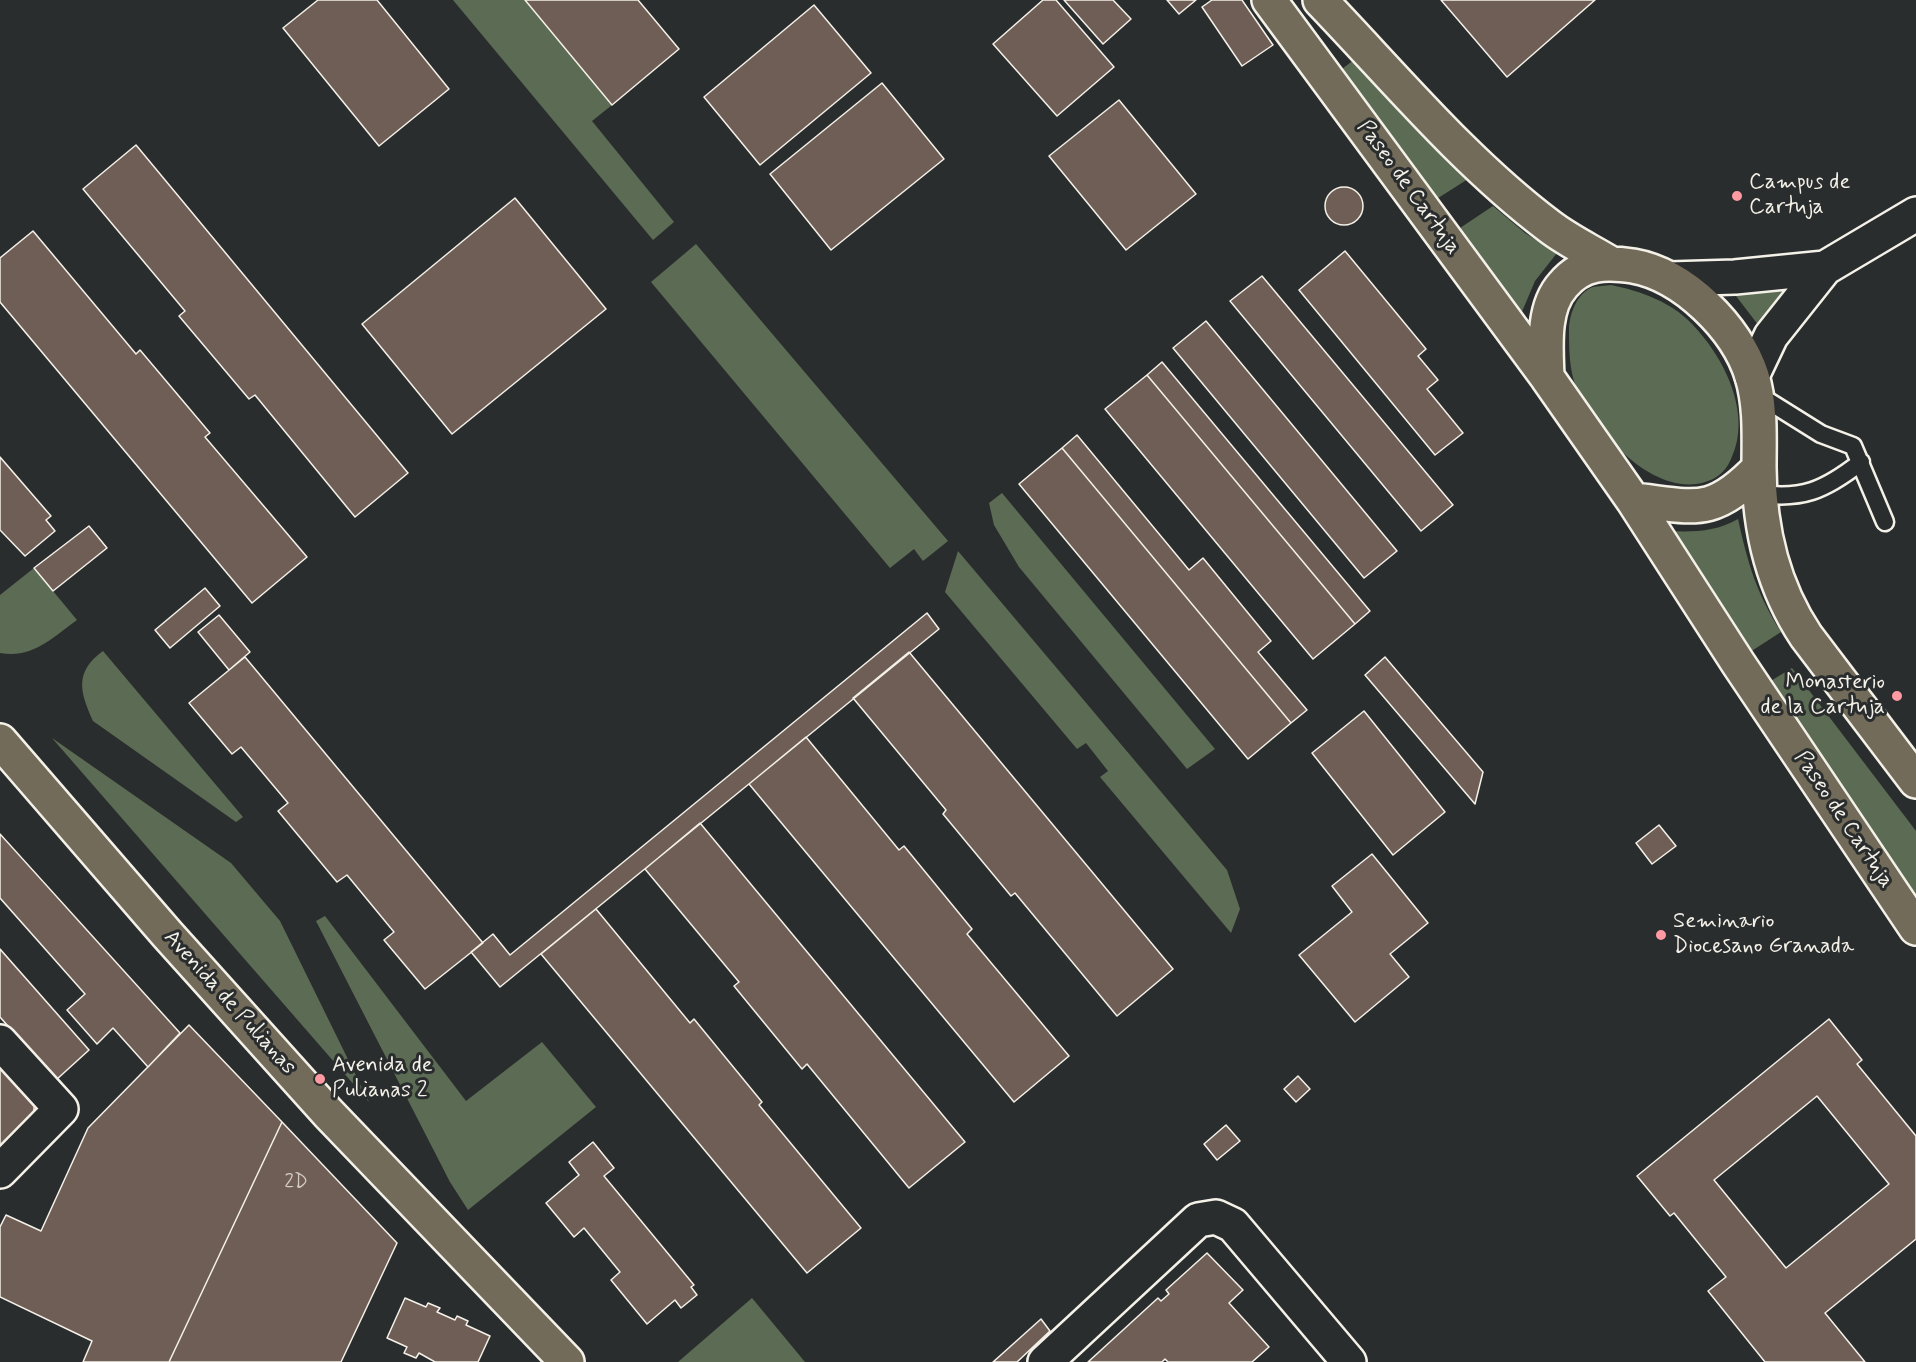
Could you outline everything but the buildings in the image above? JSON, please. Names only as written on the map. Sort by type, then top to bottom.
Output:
[{"type":"main road","name":"Paseo de Cartuja","points":[[1269,0],[1547,377],[1633,501],[1746,676],[1916,928]]},
{"type":"main road","points":[[1320,0],[1457,143],[1504,188],[1550,227],[1608,262]]},
{"type":"main road","points":[[1547,377],[1547,328],[1557,291],[1568,279],[1585,267],[1608,262],[1639,267],[1670,279],[1705,307],[1727,331],[1754,385],[1760,427],[1752,484],[1776,581],[1791,613],[1916,781]]},
{"type":"main road","points":[[1633,501],[1691,506],[1714,504],[1752,484]]},
{"type":"main road","name":"Avenida de Pulianas","points":[[4,753],[328,1113],[567,1362]]},
{"type":"street","points":[[1754,385],[1771,336],[1825,267],[1916,214]]},
{"type":"street","points":[[1670,279],[1735,278],[1825,267]]},
{"type":"street","points":[[0,1042],[61,1109],[0,1171]]},
{"type":"street","points":[[1046,1362],[1198,1220],[1216,1217],[1233,1225],[1349,1362]]},
{"type":"lane","points":[[1754,385],[1821,434],[1852,446],[1861,462],[1885,522]]},
{"type":"lane","points":[[1752,484],[1788,496],[1808,493],[1834,483],[1861,462]]},
{"type":"green space","points":[[453,0],[525,0],[612,105],[592,121],[674,222],[653,240]]},
{"type":"green space","points":[[1355,59],[1468,179],[1435,200],[1342,69]]},
{"type":"green space","points":[[1493,206],[1525,233],[1557,253],[1535,281],[1521,314],[1457,230]]},
{"type":"green space","points":[[696,244],[948,541],[923,561],[914,549],[890,568],[651,282]]},
{"type":"green space","points":[[1611,285],[1644,294],[1674,309],[1704,337],[1724,369],[1737,405],[1739,424],[1737,442],[1731,459],[1722,473],[1713,479],[1696,484],[1677,483],[1659,477],[1641,467],[1608,437],[1584,403],[1576,387],[1571,365],[1569,328],[1571,316],[1575,304],[1587,290]]},
{"type":"green space","points":[[1794,285],[1759,326],[1733,292]]},
{"type":"green space","points":[[1002,493],[1215,749],[1187,769],[1019,567],[994,525],[989,503]]},
{"type":"green space","points":[[1738,519],[1754,577],[1765,604],[1781,632],[1750,652],[1667,531],[1704,530]]},
{"type":"green space","points":[[958,551],[1227,870],[1240,909],[1231,933],[1100,777],[1108,771],[1086,743],[1077,749],[945,592]]},
{"type":"green space","points":[[34,568],[77,620],[32,650],[22,653],[0,653],[0,595]]},
{"type":"green space","points":[[103,651],[243,817],[236,822],[93,721],[85,701],[82,683],[87,667]]},
{"type":"green space","points":[[1792,668],[1916,831],[1916,903],[1769,682]]},
{"type":"green space","points":[[52,738],[231,863],[280,921],[369,1102]]},
{"type":"green space","points":[[325,916],[466,1101],[542,1042],[596,1107],[468,1210],[450,1182],[316,921]]},
{"type":"green space","points":[[752,1298],[805,1362],[678,1362]]},
{"type":"place","name":"Campus de Cartuja","points":[[1737,196]]},
{"type":"place","name":"Monasterio de la Cartuja","points":[[1897,696]]},
{"type":"place","name":"Seminario Diocesano Granada","points":[[1661,935]]},
{"type":"place","name":"Avenida de Pulianas 2","points":[[320,1079]]}]
